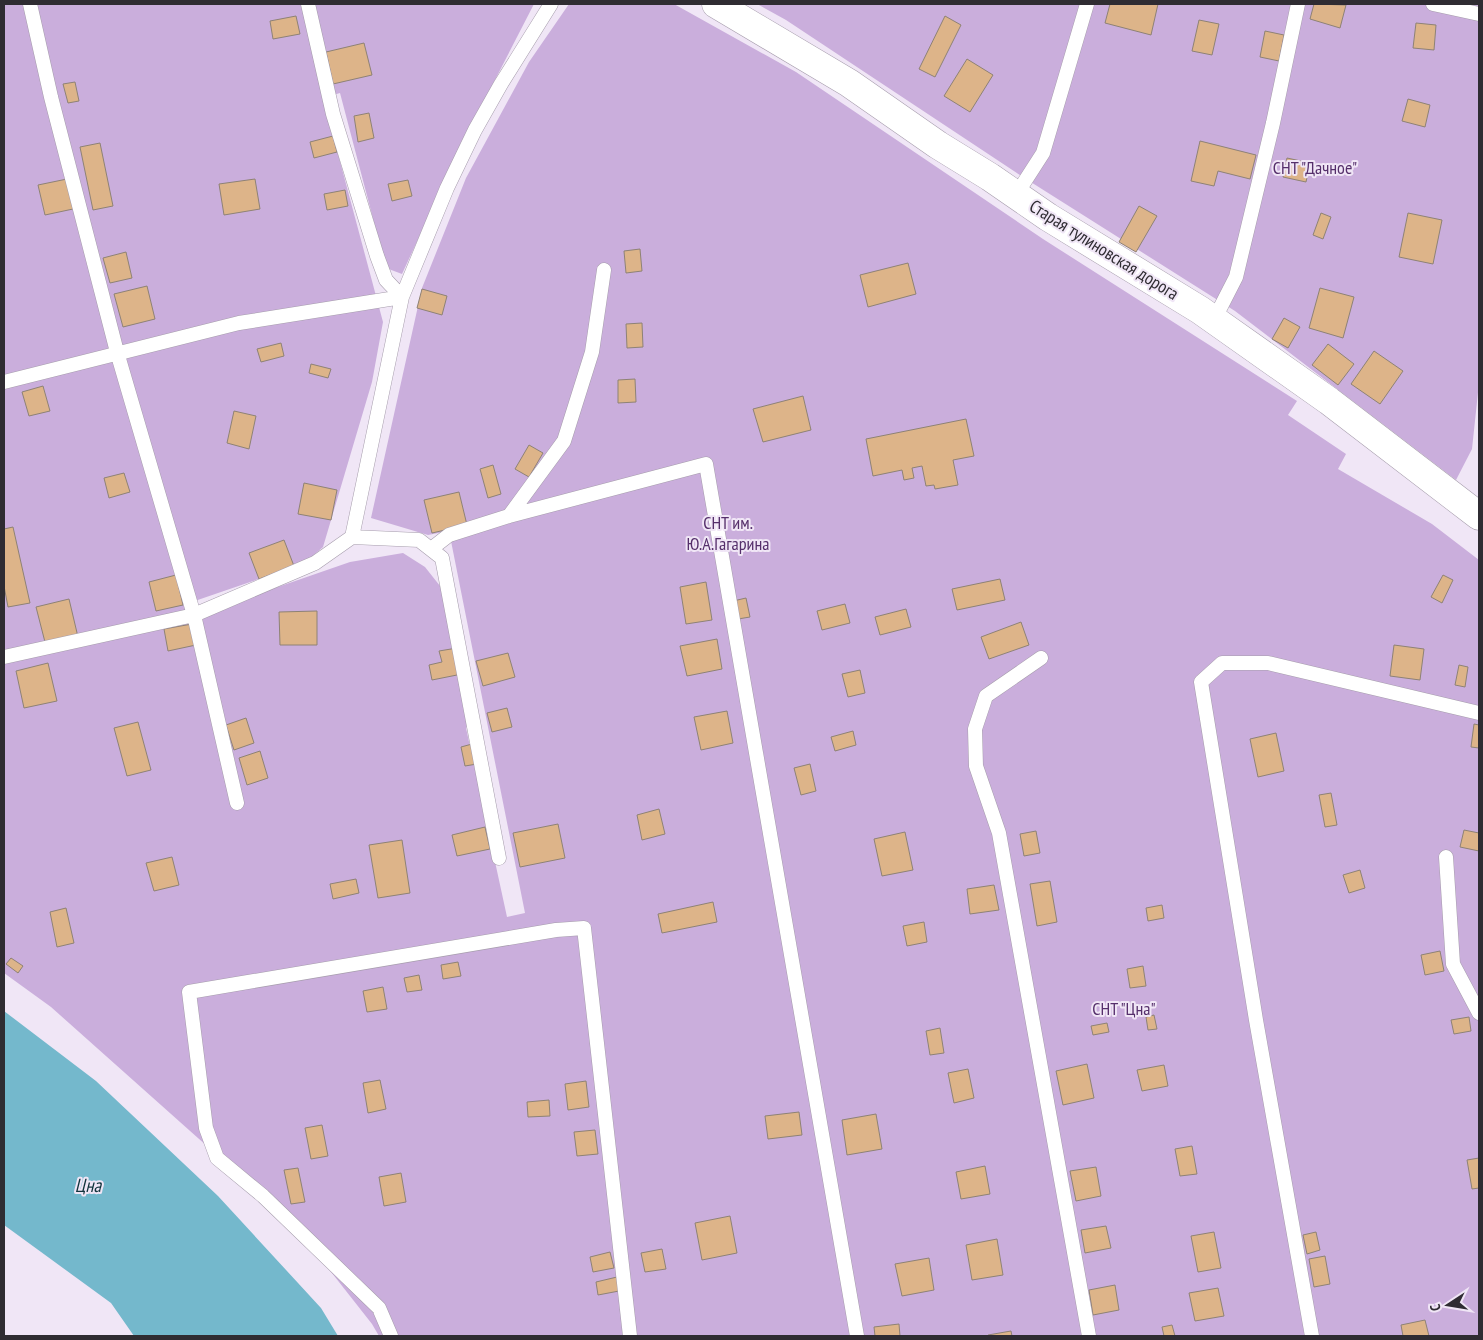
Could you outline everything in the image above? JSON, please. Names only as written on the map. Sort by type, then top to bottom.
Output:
[{"type":"street","name":"Старая тулиновская дорога","points":[[716,4],[741,12],[850,83],[938,145],[1214,320],[1329,401],[1479,516]]},
{"type":"lane","points":[[30,4],[50,97],[117,352],[194,616],[237,802]]},
{"type":"lane","points":[[308,4],[333,114],[377,256],[386,280],[402,298]]},
{"type":"lane","points":[[352,537],[402,298],[447,188],[475,130],[551,4]]},
{"type":"lane","points":[[1016,195],[1043,153],[1087,4]]},
{"type":"lane","points":[[1214,320],[1236,278],[1273,123],[1298,4]]},
{"type":"lane","points":[[1433,4],[1479,14]]},
{"type":"lane","points":[[509,516],[564,440],[592,352],[604,270]]},
{"type":"lane","points":[[4,382],[117,352],[239,323],[402,298]]},
{"type":"lane","points":[[431,549],[448,536],[509,516],[706,464],[857,1336]]},
{"type":"lane","points":[[4,657],[194,616],[315,563],[352,537],[419,540],[442,558],[499,858]]},
{"type":"lane","points":[[1041,658],[986,696],[975,729],[976,766],[999,833],[1089,1336]]},
{"type":"lane","points":[[1312,1336],[1256,1020],[1201,682],[1222,663],[1268,663],[1479,713]]},
{"type":"lane","points":[[1446,857],[1453,964],[1479,1013]]},
{"type":"lane","points":[[390,1336],[379,1308],[263,1196],[217,1158],[206,1128],[190,992],[556,930],[584,928],[630,1336]]},
{"type":"green space","points":[[4,4],[534,4],[463,142],[402,274],[386,268],[340,93],[323,98],[383,322],[372,382],[323,547],[305,563],[186,604],[203,613],[350,562],[403,553],[425,567],[444,591],[469,722],[466,728],[507,917],[525,913],[449,531],[428,535],[371,518],[422,288],[466,178],[529,62],[569,4],[674,4],[796,72],[1043,239],[1297,401],[1288,415],[1346,454],[1338,469],[1432,524],[1479,560],[1479,1336],[379,1336],[372,1324],[291,1221],[51,1007],[4,973]]},
{"type":"green space","name":"СНТ \"Дачное\"","points":[[757,4],[1479,4],[1479,383],[1472,449],[1456,480],[1235,311],[1026,179],[786,20]]},
{"type":"water","name":"Цна","points":[[4,1011],[96,1081],[218,1196],[321,1308],[338,1336],[134,1336],[111,1303],[4,1225]]},
{"type":"building","points":[[1110,4],[1158,4],[1151,35],[1105,23]]},
{"type":"building","points":[[1314,4],[1346,5],[1340,28],[1310,19]]},
{"type":"building","points":[[296,16],[300,34],[273,39],[270,21]]},
{"type":"building","points":[[945,16],[961,25],[935,77],[919,69]]},
{"type":"building","points":[[1199,20],[1219,24],[1212,55],[1192,51]]},
{"type":"building","points":[[1416,23],[1436,25],[1434,50],[1413,48]]},
{"type":"building","points":[[1265,31],[1284,35],[1279,61],[1260,57]]},
{"type":"building","points":[[364,43],[372,75],[333,84],[326,52]]},
{"type":"building","points":[[967,59],[993,75],[970,112],[944,96]]},
{"type":"building","points":[[75,82],[79,101],[68,103],[63,84]]},
{"type":"building","points":[[1408,99],[1430,105],[1425,127],[1402,121]]},
{"type":"building","points":[[369,113],[374,138],[358,142],[354,116]]},
{"type":"building","points":[[333,136],[337,152],[314,158],[310,142]]},
{"type":"building","points":[[1200,141],[1256,155],[1250,179],[1218,171],[1214,186],[1191,181]]},
{"type":"building","points":[[100,143],[113,206],[93,210],[80,147]]},
{"type":"building","points":[[1287,158],[1310,163],[1306,182],[1283,177]]},
{"type":"building","points":[[67,179],[73,209],[45,215],[38,185]]},
{"type":"building","points":[[255,179],[260,209],[224,215],[219,184]]},
{"type":"building","points":[[408,180],[412,196],[392,201],[388,184]]},
{"type":"building","points":[[345,190],[348,206],[327,210],[324,194]]},
{"type":"building","points":[[1139,206],[1157,216],[1136,252],[1119,242]]},
{"type":"building","points":[[1321,213],[1331,217],[1323,239],[1313,235]]},
{"type":"building","points":[[1408,213],[1442,220],[1433,264],[1399,257]]},
{"type":"building","points":[[640,249],[642,271],[626,273],[624,251]]},
{"type":"building","points":[[126,252],[132,278],[110,283],[103,258]]},
{"type":"building","points":[[908,263],[916,294],[868,307],[860,275]]},
{"type":"building","points":[[147,286],[155,319],[123,327],[114,294]]},
{"type":"building","points":[[1320,288],[1354,297],[1343,338],[1309,328]]},
{"type":"building","points":[[422,289],[447,296],[442,315],[417,308]]},
{"type":"building","points":[[1284,318],[1300,327],[1288,348],[1272,339]]},
{"type":"building","points":[[642,323],[643,347],[627,348],[626,324]]},
{"type":"building","points":[[281,343],[284,356],[261,362],[257,349]]},
{"type":"building","points":[[1328,344],[1354,364],[1338,385],[1312,365]]},
{"type":"building","points":[[1374,351],[1403,371],[1380,404],[1351,384]]},
{"type":"building","points":[[311,364],[331,369],[328,378],[309,373]]},
{"type":"building","points":[[635,379],[636,402],[618,403],[618,380]]},
{"type":"building","points":[[43,386],[50,411],[29,416],[22,392]]},
{"type":"building","points":[[803,396],[811,430],[763,442],[753,409]]},
{"type":"building","points":[[234,411],[256,416],[249,449],[227,443]]},
{"type":"building","points":[[966,419],[974,456],[953,460],[958,485],[935,489],[934,485],[926,486],[922,466],[912,468],[914,478],[904,480],[902,470],[873,476],[866,439]]},
{"type":"building","points":[[529,445],[543,453],[529,477],[515,469]]},
{"type":"building","points":[[493,465],[501,494],[488,498],[480,469]]},
{"type":"building","points":[[124,473],[130,492],[109,498],[104,478]]},
{"type":"building","points":[[304,483],[337,490],[331,520],[298,514]]},
{"type":"building","points":[[459,492],[467,525],[432,533],[424,500]]},
{"type":"building","points":[[13,527],[30,603],[8,607],[4,586],[4,529]]},
{"type":"building","points":[[284,540],[294,566],[259,579],[249,553]]},
{"type":"building","points":[[176,575],[183,605],[156,611],[149,582]]},
{"type":"building","points":[[1443,575],[1453,580],[1442,603],[1431,597]]},
{"type":"building","points":[[1000,579],[1005,600],[957,610],[952,589]]},
{"type":"building","points":[[706,582],[712,620],[686,624],[680,587]]},
{"type":"building","points":[[746,598],[750,617],[732,620],[729,602]]},
{"type":"building","points":[[69,599],[78,637],[46,646],[36,607]]},
{"type":"building","points":[[845,604],[850,623],[822,630],[817,611]]},
{"type":"building","points":[[906,609],[911,627],[880,635],[875,617]]},
{"type":"building","points":[[317,611],[317,645],[280,645],[279,612]]},
{"type":"building","points":[[1021,622],[1029,645],[989,659],[981,637]]},
{"type":"building","points":[[192,624],[196,645],[168,651],[164,629]]},
{"type":"building","points":[[717,639],[722,669],[687,676],[680,646]]},
{"type":"building","points":[[1394,645],[1424,649],[1420,680],[1390,676]]},
{"type":"building","points":[[457,648],[462,674],[432,680],[429,665],[442,662],[439,651]]},
{"type":"building","points":[[508,653],[515,677],[483,686],[476,661]]},
{"type":"building","points":[[48,663],[57,701],[24,708],[16,671]]},
{"type":"building","points":[[1459,665],[1468,667],[1465,687],[1455,685]]},
{"type":"building","points":[[860,670],[865,693],[848,697],[842,674]]},
{"type":"building","points":[[507,708],[512,727],[492,732],[487,713]]},
{"type":"building","points":[[727,711],[733,743],[701,750],[694,717]]},
{"type":"building","points":[[246,718],[254,743],[234,750],[226,725]]},
{"type":"building","points":[[138,722],[151,770],[127,776],[114,728]]},
{"type":"building","points":[[1474,724],[1479,725],[1479,748],[1471,747]]},
{"type":"building","points":[[853,731],[856,745],[835,751],[831,737]]},
{"type":"building","points":[[1276,733],[1284,771],[1258,777],[1250,739]]},
{"type":"building","points":[[472,744],[477,764],[465,766],[461,747]]},
{"type":"building","points":[[260,751],[268,778],[247,785],[239,758]]},
{"type":"building","points":[[810,764],[816,791],[801,795],[794,768]]},
{"type":"building","points":[[1331,793],[1337,825],[1325,827],[1319,795]]},
{"type":"building","points":[[659,809],[665,834],[642,840],[637,815]]},
{"type":"building","points":[[558,824],[565,858],[520,867],[513,833]]},
{"type":"building","points":[[485,827],[490,849],[457,856],[452,835]]},
{"type":"building","points":[[1464,830],[1479,833],[1479,851],[1460,847]]},
{"type":"building","points":[[1036,831],[1040,853],[1024,856],[1020,834]]},
{"type":"building","points":[[905,832],[913,870],[882,876],[874,839]]},
{"type":"building","points":[[402,840],[410,893],[378,898],[369,845]]},
{"type":"building","points":[[172,857],[179,885],[154,891],[146,863]]},
{"type":"building","points":[[1360,870],[1365,888],[1349,893],[1343,875]]},
{"type":"building","points":[[356,879],[359,893],[333,899],[330,884]]},
{"type":"building","points":[[1050,881],[1057,922],[1037,926],[1030,884]]},
{"type":"building","points":[[994,885],[999,910],[970,914],[967,889]]},
{"type":"building","points":[[713,902],[717,922],[662,933],[658,914]]},
{"type":"building","points":[[1162,905],[1164,918],[1148,921],[1146,908]]},
{"type":"building","points":[[66,908],[74,943],[57,947],[50,912]]},
{"type":"building","points":[[924,922],[927,942],[907,946],[903,926]]},
{"type":"building","points":[[1440,951],[1444,971],[1425,975],[1421,955]]},
{"type":"building","points":[[11,958],[23,966],[18,973],[6,964]]},
{"type":"building","points":[[458,962],[461,976],[443,979],[441,965]]},
{"type":"building","points":[[1143,966],[1146,986],[1130,988],[1127,969]]},
{"type":"building","points":[[419,975],[422,990],[407,992],[404,978]]},
{"type":"building","points":[[383,987],[387,1009],[367,1012],[363,991]]},
{"type":"building","points":[[1154,1015],[1157,1029],[1148,1030],[1146,1017]]},
{"type":"building","points":[[1469,1017],[1471,1031],[1454,1034],[1451,1020]]},
{"type":"building","points":[[1107,1023],[1109,1032],[1093,1035],[1091,1026]]},
{"type":"building","points":[[940,1028],[944,1053],[930,1055],[926,1031]]},
{"type":"building","points":[[1087,1064],[1094,1098],[1063,1105],[1056,1071]]},
{"type":"building","points":[[1164,1065],[1168,1086],[1142,1091],[1137,1070]]},
{"type":"building","points":[[968,1069],[974,1098],[954,1103],[948,1073]]},
{"type":"building","points":[[380,1080],[386,1109],[368,1113],[363,1083]]},
{"type":"building","points":[[586,1081],[589,1107],[568,1110],[565,1084]]},
{"type":"building","points":[[549,1100],[550,1116],[528,1117],[527,1102]]},
{"type":"building","points":[[799,1112],[802,1135],[768,1139],[765,1116]]},
{"type":"building","points":[[876,1114],[882,1149],[847,1155],[842,1120]]},
{"type":"building","points":[[322,1125],[328,1156],[311,1159],[305,1128]]},
{"type":"building","points":[[595,1130],[598,1154],[577,1156],[574,1132]]},
{"type":"building","points":[[1192,1146],[1197,1174],[1180,1176],[1175,1149]]},
{"type":"building","points":[[1479,1158],[1479,1188],[1472,1189],[1467,1160]]},
{"type":"building","points":[[985,1166],[990,1194],[961,1199],[956,1172]]},
{"type":"building","points":[[1096,1167],[1101,1196],[1076,1201],[1070,1171]]},
{"type":"building","points":[[298,1168],[305,1202],[291,1204],[284,1170]]},
{"type":"building","points":[[401,1173],[406,1202],[384,1206],[379,1177]]},
{"type":"building","points":[[730,1216],[737,1253],[702,1260],[695,1223]]},
{"type":"building","points":[[1106,1226],[1111,1248],[1085,1253],[1081,1230]]},
{"type":"building","points":[[1214,1232],[1221,1268],[1198,1272],[1191,1236]]},
{"type":"building","points":[[1316,1232],[1320,1250],[1307,1254],[1303,1235]]},
{"type":"building","points":[[997,1239],[1003,1275],[972,1280],[966,1245]]},
{"type":"building","points":[[662,1249],[666,1269],[645,1272],[641,1253]]},
{"type":"building","points":[[610,1252],[614,1268],[593,1272],[590,1257]]},
{"type":"building","points":[[1325,1256],[1330,1284],[1314,1287],[1309,1259]]},
{"type":"building","points":[[929,1258],[934,1290],[902,1296],[895,1264]]},
{"type":"building","points":[[617,1277],[619,1291],[598,1295],[596,1282]]},
{"type":"building","points":[[1115,1285],[1119,1310],[1093,1315],[1089,1290]]},
{"type":"building","points":[[1218,1288],[1224,1316],[1195,1321],[1189,1293]]},
{"type":"building","points":[[1425,1320],[1429,1336],[1403,1336],[1401,1325]]},
{"type":"building","points":[[899,1324],[900,1336],[875,1336],[874,1327]]},
{"type":"building","points":[[1172,1325],[1175,1336],[1164,1336],[1162,1327]]},
{"type":"building","points":[[1011,1331],[1012,1336],[988,1336],[988,1335]]},
{"type":"park label","name":"СНТ им. Ю.А.Гагарина","points":[[728,533]]},
{"type":"park label","name":"СНТ \"Цна\"","points":[[1124,1009]]}]
